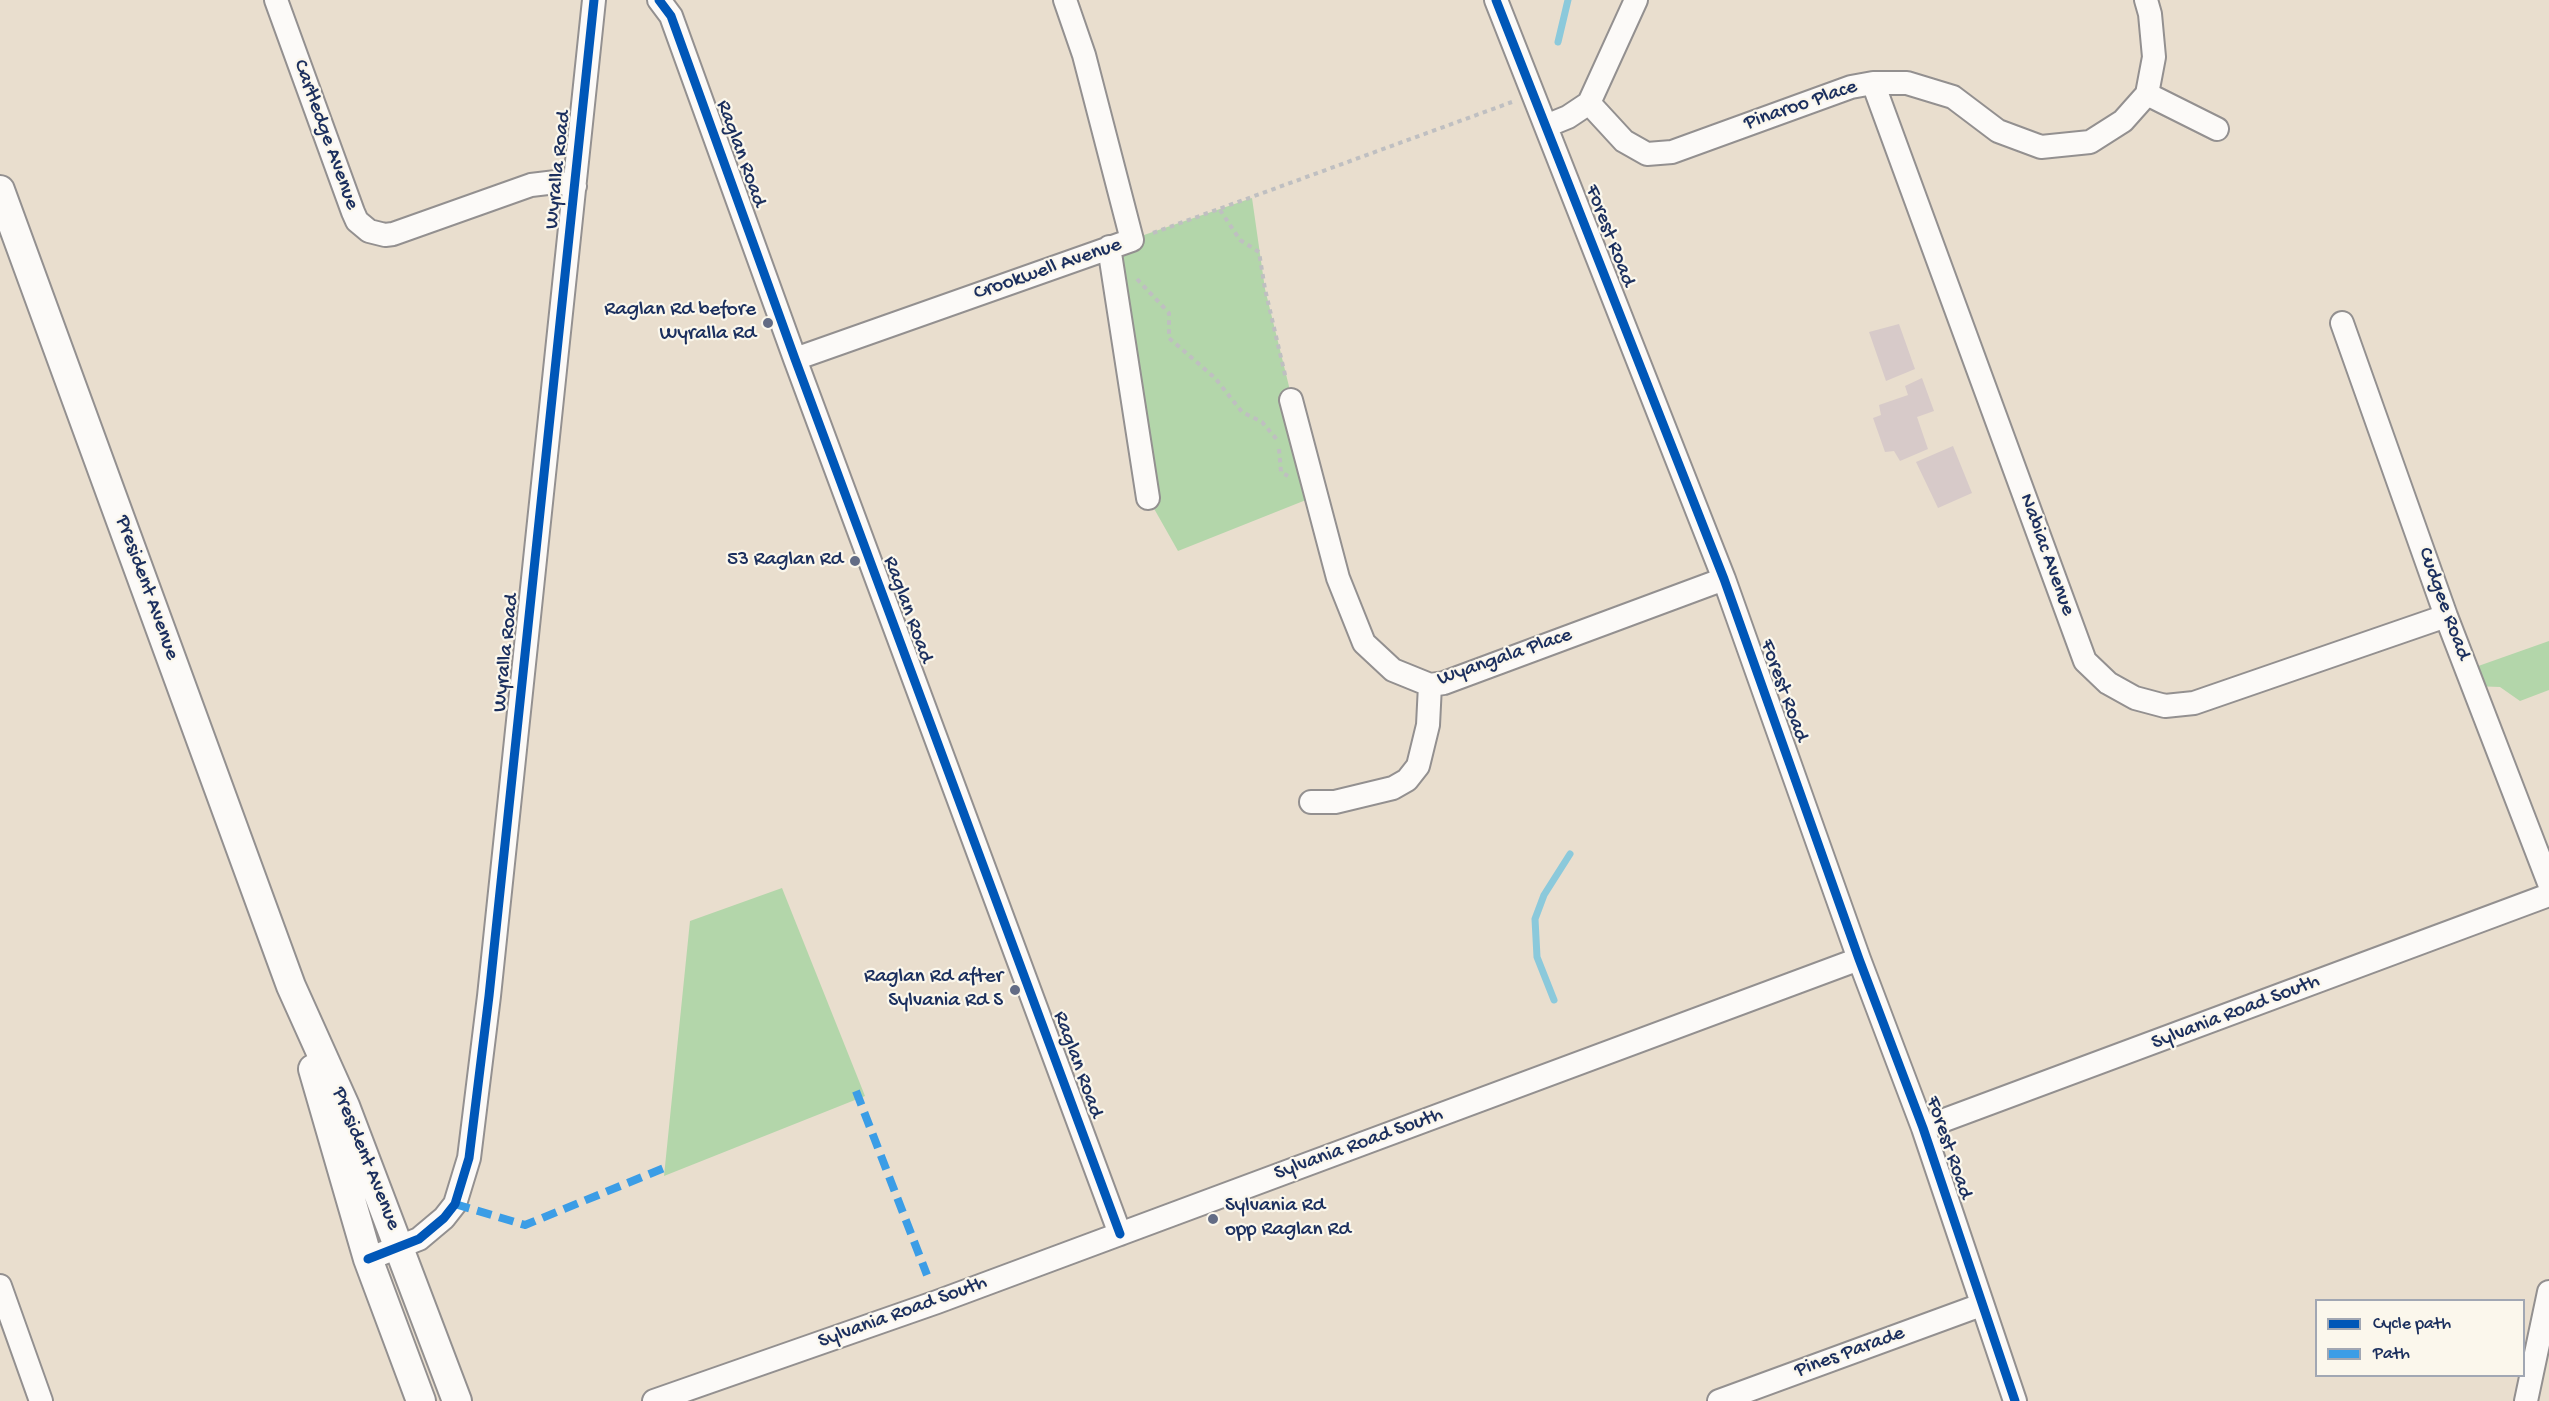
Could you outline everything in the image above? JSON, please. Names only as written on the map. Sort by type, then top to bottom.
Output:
[{"type":"main road","name":"President Avenue","points":[[0,190],[291,986],[345,1106],[401,1247],[457,1401]]},
{"type":"main road","name":"President Avenue","points":[[291,986],[337,1157],[368,1258],[421,1401]]},
{"type":"street","name":"Cartledge Avenue","points":[[276,0],[353,212],[357,221],[369,231],[385,235],[393,234],[531,185],[556,182],[575,186]]},
{"type":"street","name":"Wyralla Road","points":[[368,1258],[419,1239],[433,1228],[455,1204],[469,1158],[489,996],[594,0]]},
{"type":"street","name":"Raglan Road","points":[[658,0],[671,16],[795,359],[1120,1234]]},
{"type":"street","name":"Crookwell Avenue","points":[[795,359],[1132,240],[1084,55],[1065,0]]},
{"type":"street","name":"Forest Road","points":[[1496,0],[1724,579],[1859,959],[1923,1128],[2015,1401]]},
{"type":"street","points":[[1546,126],[1568,117],[1589,103],[1636,0]]},
{"type":"street","points":[[2146,0],[2150,14],[2154,57],[2147,94],[2217,129]]},
{"type":"street","name":"Pinaroo Place","points":[[1589,103],[1624,141],[1647,154],[1672,152],[1851,87],[1873,83],[1907,83],[1953,97],[1998,131],[2041,147],[2090,142],[2123,121],[2147,94]]},
{"type":"street","name":"Nabiac Avenue","points":[[1873,83],[2085,661],[2108,683],[2135,698],[2165,706],[2194,703],[2446,616]]},
{"type":"street","points":[[1109,247],[1148,498]]},
{"type":"street","name":"Cudgee Road","points":[[2342,323],[2446,616],[2549,883]]},
{"type":"street","name":"Wyangala Place","points":[[1291,400],[1338,578],[1364,643],[1393,670],[1430,685],[1444,683],[1724,579]]},
{"type":"street","points":[[1311,802],[1335,802],[1393,788],[1407,780],[1418,766],[1426,735],[1430,685]]},
{"type":"street","name":"Sylvania Road South","points":[[1923,1128],[2549,895]]},
{"type":"street","name":"Sylvania Road South","points":[[654,1401],[938,1302],[1859,959]]},
{"type":"street","points":[[0,1286],[41,1401]]},
{"type":"street","points":[[2526,1401],[2546,1316],[2549,1292]]},
{"type":"street","name":"Pines Parade","points":[[1719,1401],[1981,1305]]},
{"type":"path","points":[[1132,240],[1532,95]]},
{"type":"path","points":[[1220,210],[1240,240],[1259,252],[1264,289],[1291,400]]},
{"type":"path","points":[[1136,278],[1168,313],[1169,338],[1215,378],[1242,412],[1262,422],[1279,442],[1281,472],[1316,496]]},
{"type":"green space","points":[[1252,198],[1265,289],[1316,496],[1178,551],[1148,498],[1109,247]]},
{"type":"green space","points":[[2549,641],[2549,690],[2520,701],[2500,687],[2473,686],[2467,670]]},
{"type":"green space","points":[[782,888],[865,1096],[664,1176],[690,921]]},
{"type":"building","points":[[1899,324],[1915,369],[1886,381],[1869,332]]},
{"type":"building","points":[[1922,378],[1934,411],[1917,417],[1928,449],[1900,461],[1894,451],[1885,452],[1873,418],[1881,415],[1879,405],[1908,395],[1905,386]]},
{"type":"building","points":[[1953,446],[1972,493],[1938,508],[1916,462]]},
{"type":"waterway","points":[[1558,42],[1568,0]]},
{"type":"waterway","points":[[1554,1000],[1537,957],[1535,919],[1544,895],[1570,854]]},
{"type":"marked path","points":[[856,1091],[927,1275]]},
{"type":"marked path","points":[[455,1204],[525,1225],[669,1166]]},
{"type":"cycle path","points":[[368,1259],[419,1239],[444,1218],[455,1204],[469,1158],[489,996],[594,0]]},
{"type":"cycle path","points":[[659,0],[671,16],[795,359],[1120,1234]]},
{"type":"cycle path","points":[[1496,0],[1724,579],[1859,959],[1923,1128],[2015,1401]]},
{"type":"place","name":"Raglan Rd before Wyralla Rd","points":[[768,323]]},
{"type":"place","name":"53 Raglan Rd","points":[[855,561]]},
{"type":"place","name":"Raglan Rd after Sylvania Rd S","points":[[1015,990]]},
{"type":"place","name":"Sylvania Rd opp Raglan Rd","points":[[1213,1219]]}]
